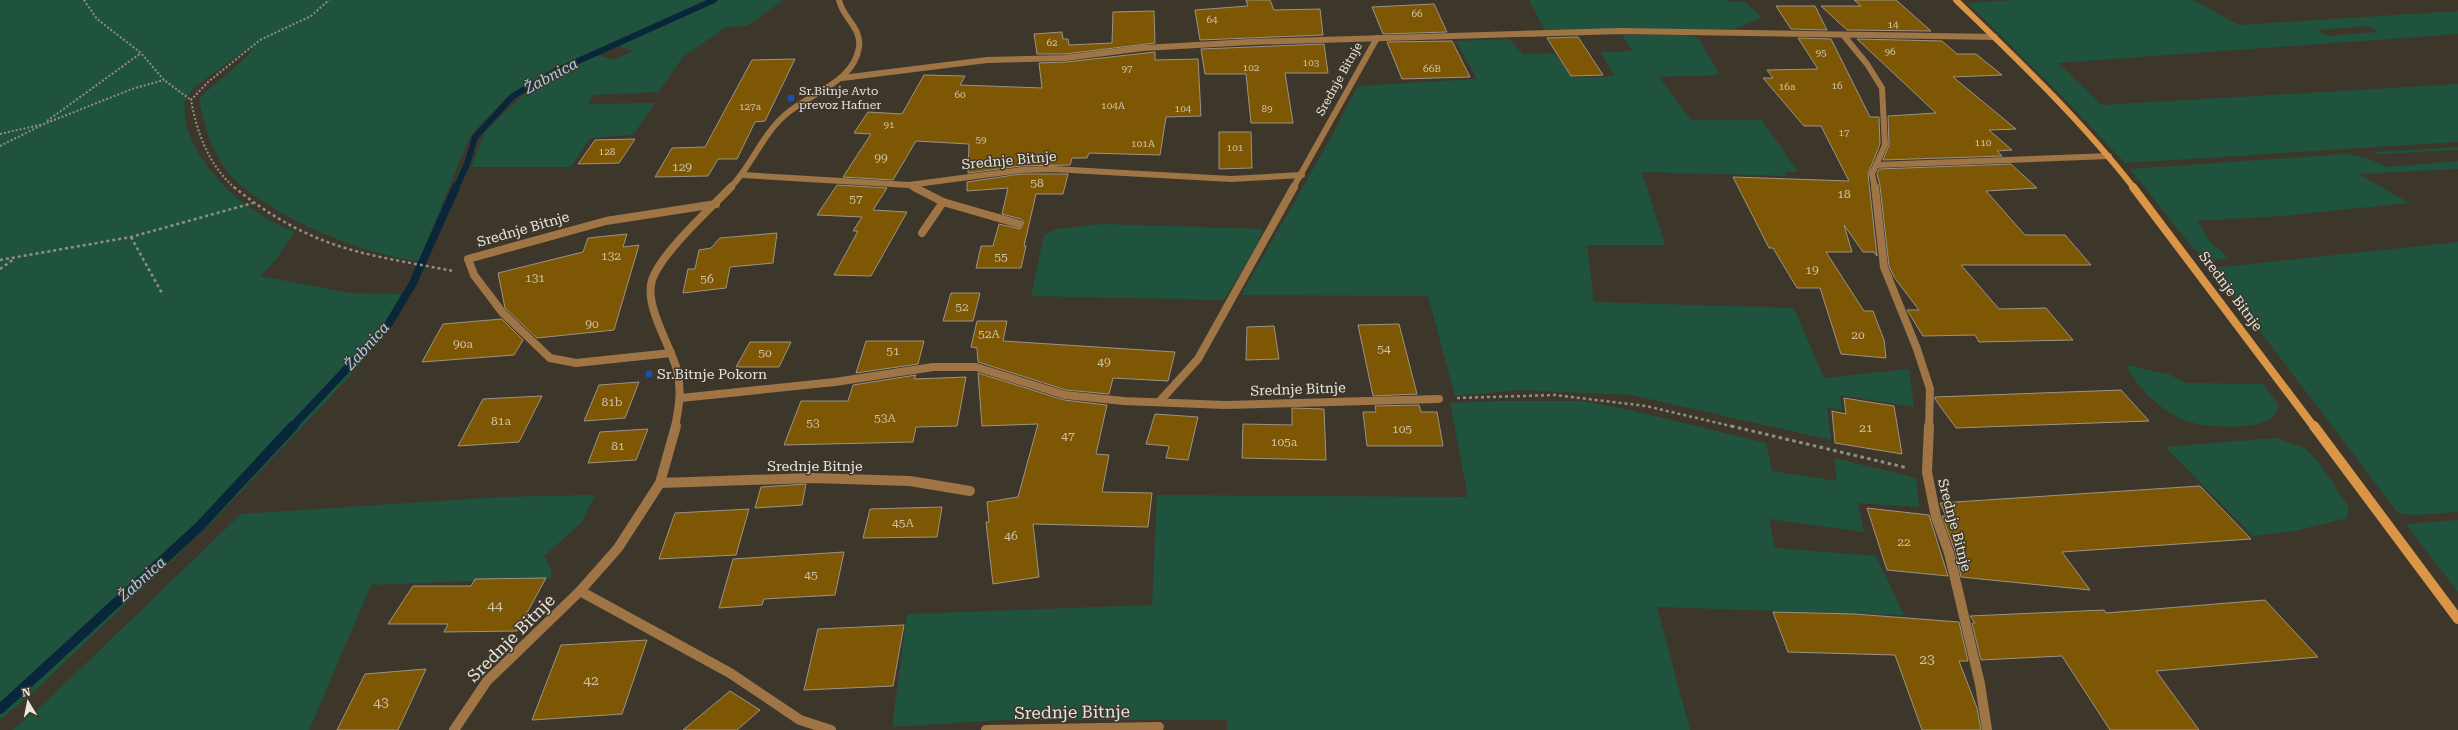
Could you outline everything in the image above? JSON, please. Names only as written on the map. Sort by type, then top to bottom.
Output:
[{"type":"main road","name":"Srednje Bitnje","points":[[1956,0],[1995,37],[2109,156],[2200,274],[2458,619]]},
{"type":"street","name":"Srednje Bitnje","points":[[454,730],[487,681],[580,591],[618,548],[660,483],[672,445],[681,398],[677,370],[650,302],[652,280],[672,248],[743,175],[772,130],[784,115],[814,93],[842,78],[853,65],[859,47],[860,36],[840,6],[839,0]]},
{"type":"street","points":[[842,78],[987,60],[1065,58],[1143,48],[1377,38],[1621,31],[1733,32],[1844,36],[1995,37]]},
{"type":"street","name":"Srednje Bitnje","points":[[1844,36],[1867,64],[1882,88],[1885,144],[1872,174],[1877,197],[1884,267],[1917,349],[1930,389],[1927,472],[1936,517],[1949,553],[1981,690],[1987,730]]},
{"type":"street","name":"Srednje Bitnje","points":[[1159,402],[1198,359],[1377,38]]},
{"type":"street","points":[[1876,165],[2109,156]]},
{"type":"street","name":"Srednje Bitnje","points":[[743,175],[909,185],[1021,170],[1053,169],[1231,178],[1272,178],[1302,174]]},
{"type":"street","points":[[909,185],[943,202],[1019,224]]},
{"type":"street","points":[[922,233],[943,202]]},
{"type":"street","name":"Srednje Bitnje","points":[[671,353],[576,363],[550,358],[502,312],[474,275],[468,259],[606,221],[716,204]]},
{"type":"street","name":"Srednje Bitnje","points":[[681,398],[835,382],[933,366],[976,367],[1010,376],[1065,395],[1159,402],[1225,405],[1439,399]]},
{"type":"street","name":"Srednje Bitnje","points":[[660,483],[812,478],[910,481],[970,491]]},
{"type":"street","points":[[580,591],[730,673],[800,720],[831,730]]},
{"type":"street","name":"Srednje Bitnje","points":[[986,730],[1159,727]]},
{"type":"path","points":[[84,0],[97,19],[141,53],[164,80],[191,100],[196,127],[205,148],[223,178],[253,203],[317,238],[374,255],[433,267]]},
{"type":"path","points":[[191,100],[208,82],[239,59],[260,40],[311,16],[329,0]]},
{"type":"path","points":[[0,134],[44,124],[141,53]]},
{"type":"path","points":[[0,146],[44,124],[132,89],[164,80]]},
{"type":"path","points":[[0,260],[14,259],[130,237],[253,203]]},
{"type":"path","points":[[130,237],[163,295]]},
{"type":"path","points":[[0,269],[14,259]]},
{"type":"path","points":[[1439,399],[1555,395],[1646,406],[1927,472]]},
{"type":"green space","points":[[0,0],[708,0],[551,70],[509,95],[470,136],[419,261],[372,251],[320,232],[294,220],[249,192],[232,177],[225,168],[210,140],[199,99],[241,62],[254,48],[244,51],[192,89],[184,103],[186,122],[189,133],[206,165],[218,180],[246,205],[295,232],[277,258],[260,276],[350,293],[401,294],[367,355],[349,377],[215,519],[30,695],[0,720]]},
{"type":"green space","points":[[719,0],[783,0],[747,26],[726,27],[683,57],[658,92],[593,95],[588,104],[655,103],[633,135],[590,138],[571,167],[471,167],[485,132],[527,91],[562,71],[597,55],[613,60],[634,51],[618,46]]},
{"type":"green space","points":[[1529,0],[1726,0],[1728,2],[1745,2],[1762,18],[1733,29],[1545,31]]},
{"type":"green space","points":[[2013,0],[2193,0],[2239,25],[2458,11],[2458,34],[2058,63],[2102,105],[2458,84],[2458,142],[2125,163],[2062,96],[1968,3]],"holes":[[[2367,26],[2378,32],[2328,36],[2317,30]]]},
{"type":"green space","points":[[1622,35],[1685,35],[1695,37],[1700,41],[1720,75],[1659,77],[1691,120],[1762,120],[1798,172],[1785,172],[1786,176],[1642,172],[1665,245],[1587,245],[1594,302],[1794,308],[1824,378],[1909,369],[1914,407],[1840,395],[1842,410],[1827,408],[1831,440],[1631,395],[1519,390],[1455,396],[1428,296],[1241,295],[1323,152],[1358,86],[1477,79],[1456,41],[1509,39],[1523,54],[1554,53],[1573,78],[1615,76],[1600,52],[1633,51]]},
{"type":"green space","points":[[2458,147],[2458,150],[2379,154],[2374,152]]},
{"type":"green space","points":[[2346,154],[2369,159],[2387,167],[2458,161],[2458,169],[2359,174],[2409,203],[2281,216],[2197,221],[2211,243],[2229,258],[2209,261],[2192,247],[2130,169]]},
{"type":"green space","points":[[1104,224],[1263,229],[1255,249],[1224,300],[1031,296],[1044,235],[1056,229]]},
{"type":"green space","points":[[2458,242],[2458,512],[2415,515],[2398,513],[2212,268]]},
{"type":"green space","points":[[2126,365],[2168,374],[2187,383],[2262,384],[2279,405],[2273,417],[2257,424],[2222,427],[2198,424],[2179,418],[2155,402],[2142,389]]},
{"type":"green space","points":[[1499,401],[1582,401],[1630,410],[1766,443],[1772,471],[1837,481],[1834,458],[1916,478],[1919,507],[1858,503],[1864,532],[1769,519],[1775,548],[1876,556],[1904,615],[1657,607],[1690,730],[1227,730],[1227,720],[1004,720],[892,727],[907,614],[1152,605],[1157,495],[1468,497],[1450,403]]},
{"type":"green space","points":[[2276,438],[2305,448],[2317,460],[2349,507],[2347,518],[2294,531],[2253,536],[2165,447]]},
{"type":"green space","points":[[595,495],[581,523],[544,556],[551,570],[551,578],[371,585],[309,730],[12,730],[48,700],[241,514],[500,497]]},
{"type":"green space","points":[[2458,520],[2458,592],[2406,524]]},
{"type":"building","points":[[1246,0],[1270,0],[1274,10],[1320,9],[1323,35],[1200,40],[1195,10],[1248,6]]},
{"type":"building","points":[[1854,0],[1896,0],[1931,31],[1847,30],[1821,6],[1861,6]]},
{"type":"building","points":[[1434,4],[1447,32],[1383,34],[1372,7]]},
{"type":"building","points":[[1776,6],[1815,6],[1827,30],[1791,29]]},
{"type":"building","points":[[1154,11],[1155,43],[1065,54],[1037,54],[1034,34],[1062,32],[1063,39],[1068,39],[1069,45],[1112,43],[1113,12]]},
{"type":"building","points":[[1578,37],[1603,75],[1571,76],[1547,38]]},
{"type":"building","points":[[1798,38],[1831,39],[1870,117],[1879,117],[1880,144],[1868,174],[1877,256],[1874,252],[1863,252],[1844,225],[1852,252],[1826,252],[1864,311],[1873,311],[1884,340],[1886,358],[1841,354],[1820,288],[1797,288],[1773,248],[1769,248],[1733,177],[1849,181],[1821,126],[1804,126],[1763,78],[1773,78],[1767,70],[1818,69]]},
{"type":"building","points":[[1857,39],[1942,41],[1957,54],[1976,54],[2002,75],[1953,77],[2016,129],[1989,130],[2012,150],[1997,151],[2002,156],[1883,160],[1889,145],[1888,116],[1936,113]]},
{"type":"building","points":[[1452,41],[1470,77],[1402,79],[1387,42]]},
{"type":"building","points":[[1324,44],[1328,73],[1285,73],[1293,123],[1251,123],[1246,74],[1205,74],[1201,49]]},
{"type":"building","points":[[1155,52],[1155,60],[1198,59],[1201,116],[1166,117],[1160,155],[1089,153],[1087,158],[1072,158],[1070,165],[1021,166],[968,173],[969,144],[916,141],[893,180],[843,177],[871,134],[854,133],[868,112],[902,114],[924,75],[965,76],[960,85],[1042,88],[1039,63],[1066,62]]},
{"type":"building","points":[[795,59],[765,121],[755,122],[737,159],[718,159],[708,176],[655,177],[672,148],[705,147],[752,60]]},
{"type":"building","points":[[1219,132],[1251,132],[1252,168],[1219,169]]},
{"type":"building","points":[[635,139],[619,163],[578,164],[595,140]]},
{"type":"building","points":[[2011,164],[2037,188],[1986,191],[2025,235],[2065,235],[2091,265],[1961,265],[1999,309],[2046,308],[2073,340],[1979,342],[1975,335],[1923,336],[1907,310],[1919,310],[1894,277],[1889,266],[1880,186],[1877,174],[1879,169]]},
{"type":"building","points":[[1021,174],[1068,174],[1063,194],[1036,194],[1024,246],[1026,246],[1021,268],[976,268],[981,246],[993,246],[999,224],[1020,229],[1024,223],[1021,219],[1002,214],[1008,188],[967,191],[967,182]]},
{"type":"building","points":[[837,185],[887,188],[873,210],[907,212],[871,276],[834,275],[858,231],[853,231],[862,217],[817,215]]},
{"type":"building","points":[[777,233],[773,263],[730,267],[726,288],[683,293],[688,269],[695,269],[699,250],[711,248],[720,238]]},
{"type":"building","points":[[627,234],[623,247],[639,245],[614,330],[537,338],[505,308],[498,273],[583,252],[588,238]]},
{"type":"building","points":[[951,293],[980,293],[973,321],[943,321]]},
{"type":"building","points":[[502,319],[523,340],[514,355],[422,362],[443,324]]},
{"type":"building","points":[[977,321],[1007,321],[1003,341],[1175,352],[1168,381],[1113,378],[1109,394],[1066,390],[978,362],[977,348],[971,347]]},
{"type":"building","points":[[1399,324],[1417,394],[1373,396],[1358,325]]},
{"type":"building","points":[[1274,326],[1279,359],[1246,360],[1247,327]]},
{"type":"building","points":[[866,341],[924,341],[918,364],[856,373]]},
{"type":"building","points":[[750,342],[791,342],[779,367],[736,367]]},
{"type":"building","points":[[978,373],[1064,400],[1107,405],[1096,454],[1109,455],[1102,492],[1152,493],[1148,527],[1033,524],[1039,577],[993,584],[986,522],[989,522],[987,502],[1018,497],[1038,424],[982,426]]},
{"type":"building","points":[[916,375],[914,379],[966,377],[957,426],[916,427],[913,442],[784,445],[801,401],[848,401],[853,385]]},
{"type":"building","points":[[639,382],[625,418],[584,421],[599,385]]},
{"type":"building","points":[[2121,390],[2149,421],[1956,428],[1935,399],[1935,397]]},
{"type":"building","points":[[542,396],[519,442],[458,446],[483,399]]},
{"type":"building","points":[[1844,398],[1894,406],[1902,454],[1835,443],[1832,411],[1846,414]]},
{"type":"building","points":[[1419,405],[1421,412],[1437,412],[1443,446],[1367,446],[1363,412],[1376,412],[1375,406]]},
{"type":"building","points":[[1292,408],[1324,409],[1326,460],[1242,458],[1243,424],[1292,425]]},
{"type":"building","points":[[1155,414],[1198,417],[1188,460],[1166,458],[1169,446],[1146,444]]},
{"type":"building","points":[[648,429],[636,460],[588,463],[600,432]]},
{"type":"building","points":[[806,484],[802,505],[755,508],[761,487]]},
{"type":"building","points":[[2200,486],[2251,539],[2062,552],[2090,590],[1961,577],[1955,551],[1942,516],[1946,516],[1940,503]]},
{"type":"building","points":[[942,507],[937,537],[863,538],[870,509]]},
{"type":"building","points":[[1867,508],[1929,515],[1948,576],[1887,570]]},
{"type":"building","points":[[749,509],[736,555],[659,559],[675,513]]},
{"type":"building","points":[[844,552],[835,595],[764,599],[762,605],[719,608],[733,559]]},
{"type":"building","points":[[546,578],[517,631],[444,632],[448,624],[388,624],[413,586],[471,586],[475,579]]},
{"type":"building","points":[[2265,600],[2318,657],[2156,671],[2199,730],[2110,730],[2062,656],[1981,660],[1972,623],[1975,623],[1970,616],[2104,610],[2106,613]]},
{"type":"building","points":[[1773,612],[1854,614],[1959,622],[1968,661],[1959,661],[1977,708],[1981,730],[1922,730],[1895,655],[1788,652]]},
{"type":"building","points":[[904,625],[893,686],[804,690],[818,629]]},
{"type":"building","points":[[647,640],[622,714],[532,720],[561,645]]},
{"type":"building","points":[[426,669],[398,730],[337,730],[365,674]]},
{"type":"building","points":[[730,691],[760,710],[737,730],[683,730]]},
{"type":"waterway","name":"Žabnica","points":[[456,188],[467,164],[475,137],[513,96],[556,71],[714,0]]},
{"type":"waterway","name":"Žabnica","points":[[292,427],[388,325],[412,285],[456,187]]},
{"type":"waterway","name":"Žabnica","points":[[0,709],[199,527],[293,426]]},
{"type":"place","name":"Sr.Bitnje Avto prevoz Hafner","points":[[791,98]]},
{"type":"place","name":"Sr.Bitnje Pokorn","points":[[649,374]]}]
